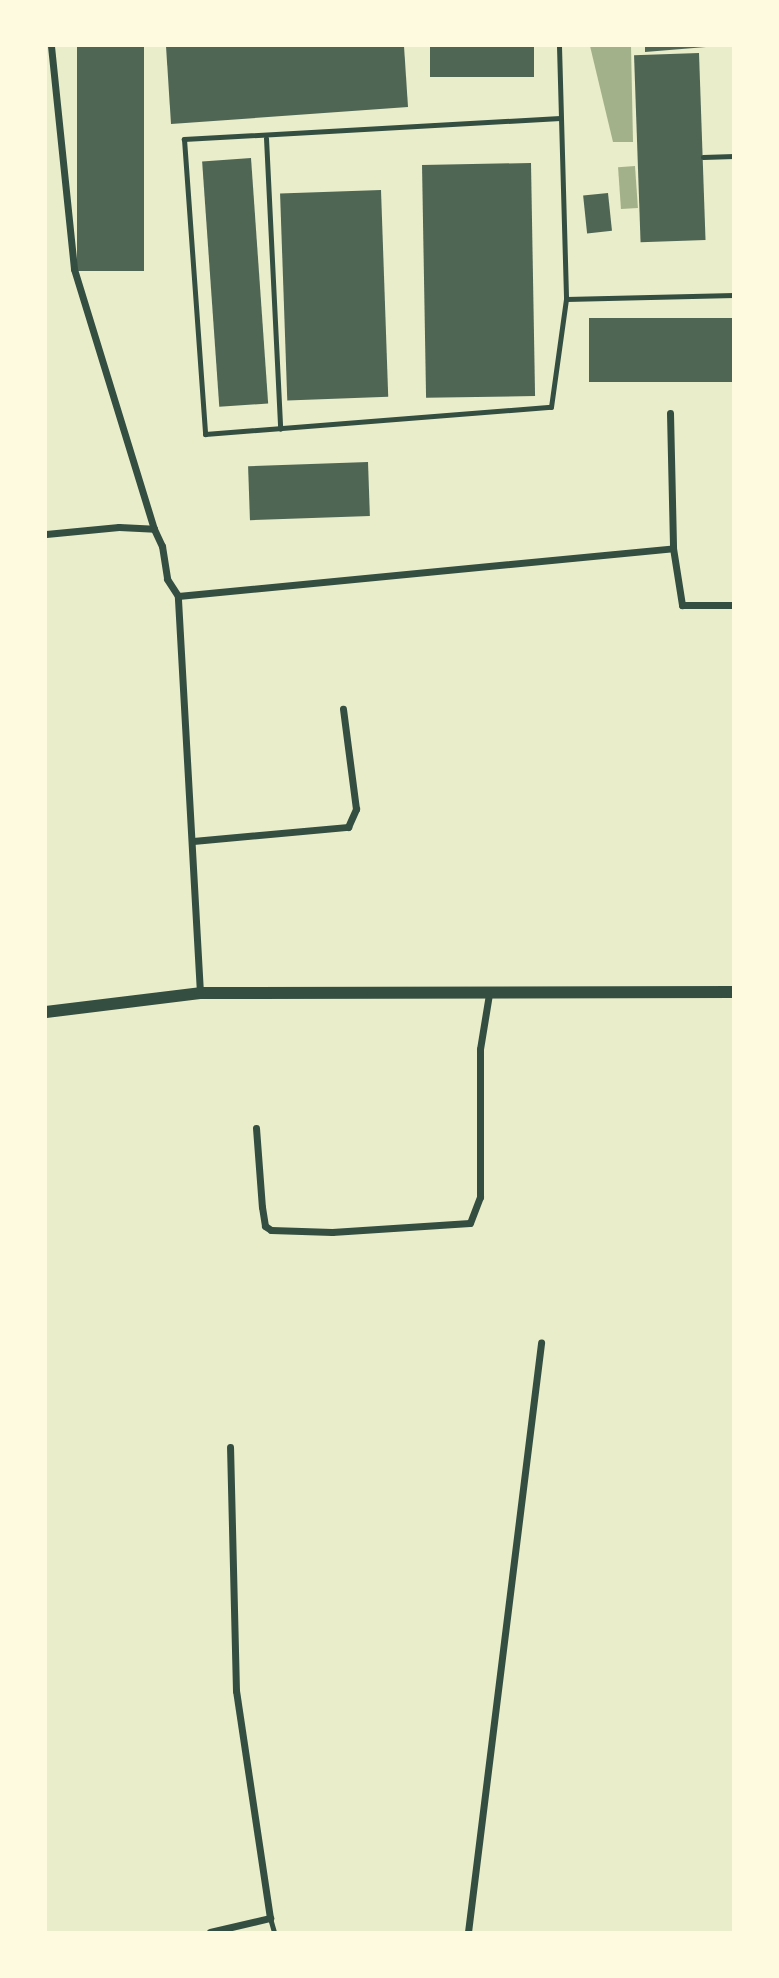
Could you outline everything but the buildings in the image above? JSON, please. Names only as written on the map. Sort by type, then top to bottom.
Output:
[{"type":"street","points":[[51,46],[74,269],[154,529],[162,546],[167,579],[178,596],[200,993]]},
{"type":"street","points":[[670,412],[673,548],[682,605],[733,605]]},
{"type":"street","points":[[46,534],[119,527],[154,529]]},
{"type":"street","points":[[178,596],[673,548]]},
{"type":"street","points":[[193,841],[348,827],[356,809],[343,709]]},
{"type":"street","points":[[46,1012],[200,993],[733,992]]},
{"type":"street","points":[[256,1128],[262,1208],[265,1226],[271,1230],[331,1232],[470,1223],[480,1197],[480,1049],[489,994]]},
{"type":"street","points":[[468,1933],[541,1343]]},
{"type":"street","points":[[210,1933],[270,1918],[236,1691],[230,1447]]},
{"type":"lane","points":[[559,46],[566,299],[551,407],[205,434],[184,139],[266,138],[560,118]]},
{"type":"lane","points":[[266,138],[280,429]]},
{"type":"lane","points":[[566,299],[733,295]]},
{"type":"lane","points":[[270,1918],[274,1933]]},
{"type":"path","points":[[703,157],[733,156]]},
{"type":"shaded area","points":[[590,46],[631,46],[633,142],[613,142]]},
{"type":"shaded area","points":[[635,166],[638,208],[621,209],[618,167]]}]
